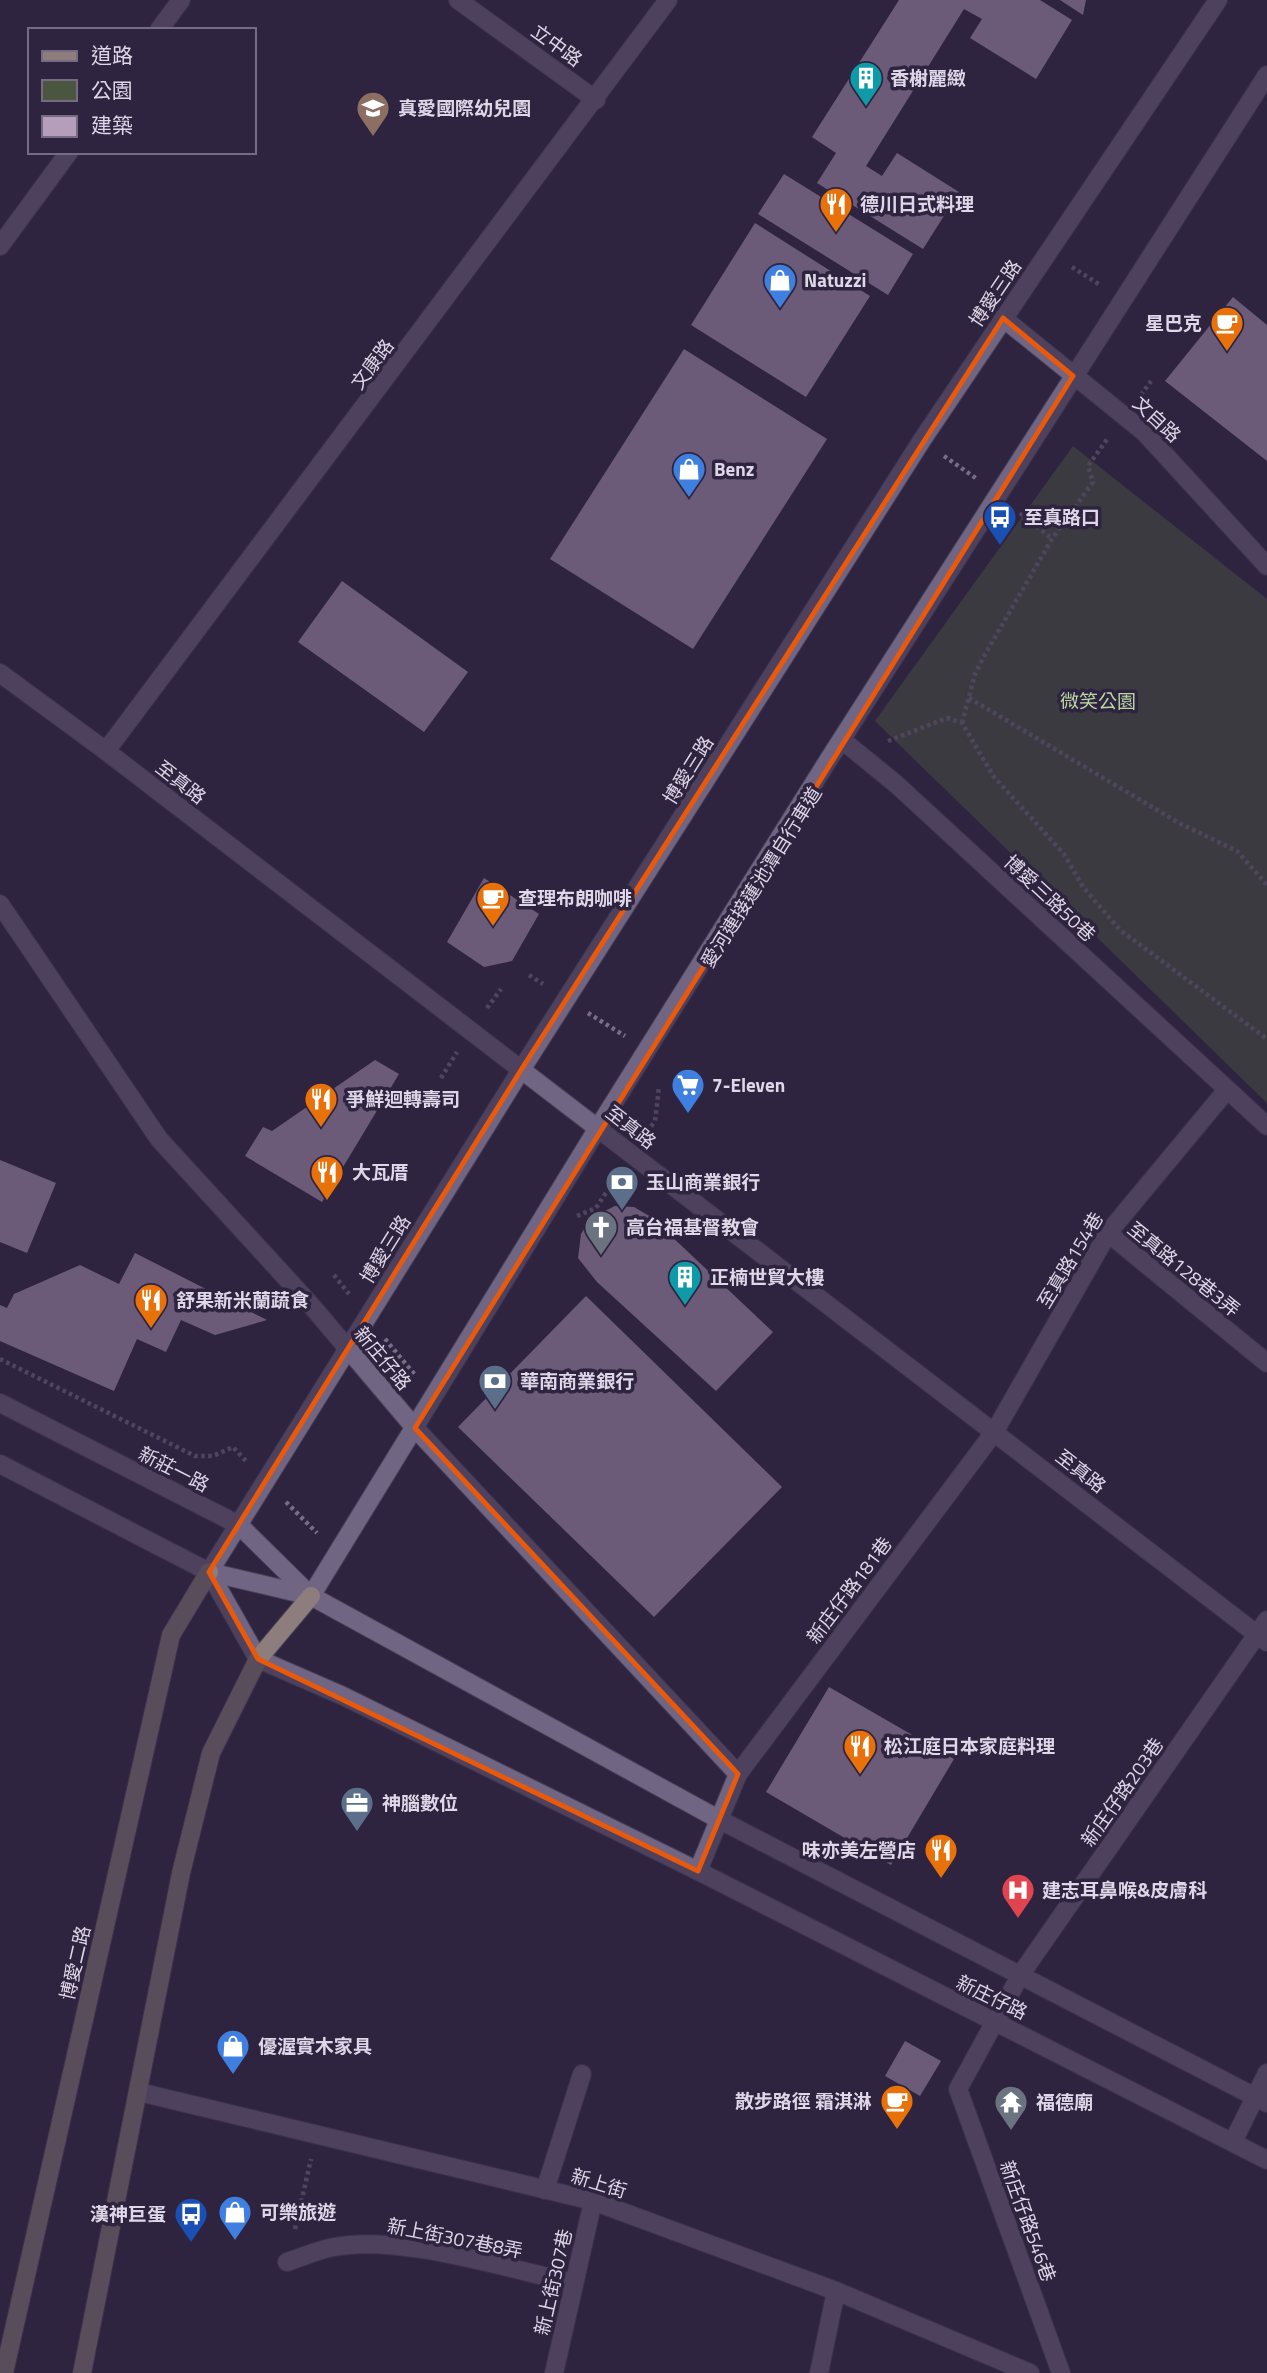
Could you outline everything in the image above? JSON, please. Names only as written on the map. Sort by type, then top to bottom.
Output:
[{"type":"main road","name":"博愛二路","points":[[4,2373],[171,1635],[209,1572]]},
{"type":"main road","points":[[82,2373],[181,1874],[211,1753],[258,1659],[311,1596]]},
{"type":"street","points":[[160,28],[181,0]]},
{"type":"street","name":"立中路","points":[[458,0],[596,100]]},
{"type":"street","name":"文康路","points":[[106,751],[596,100],[668,0]]},
{"type":"street","name":"博愛三路","points":[[209,1572],[521,1070],[922,440],[1218,0]]},
{"type":"street","points":[[311,1596],[598,1128],[654,1055],[842,740],[1267,75]]},
{"type":"street","points":[[0,246],[68,154]]},
{"type":"street","name":"文自路","points":[[1003,318],[1144,432],[1267,566]]},
{"type":"street","name":"至真路","points":[[0,673],[106,751],[995,1431],[1264,1632]]},
{"type":"street","name":"博愛三路50巷","points":[[842,740],[896,784],[1267,1126]]},
{"type":"street","name":"新庄仔路","points":[[0,904],[159,1139],[348,1349],[415,1428],[738,1774]]},
{"type":"street","name":"至真路154巷","points":[[995,1431],[1108,1233],[1226,1091]]},
{"type":"street","name":"至真路128巷3弄","points":[[1108,1233],[1267,1363]]},
{"type":"street","name":"新莊一路","points":[[0,1403],[239,1525],[311,1596]]},
{"type":"street","name":"新庄仔路181巷","points":[[738,1774],[995,1431]]},
{"type":"street","points":[[0,1464],[209,1572],[258,1659]]},
{"type":"street","name":"新庄仔路","points":[[209,1572],[311,1596],[720,1820],[1260,2099]]},
{"type":"street","name":"新庄仔路203巷","points":[[1021,1974],[1264,1632]]},
{"type":"street","name":"新庄仔路","points":[[258,1659],[343,1696],[698,1871],[1267,2160]]},
{"type":"street","points":[[698,1871],[738,1774]]},
{"type":"street","name":"新庄仔路546巷","points":[[1021,1974],[958,2089],[1061,2373]]},
{"type":"street","points":[[1233,2141],[1260,2099],[1267,2073]]},
{"type":"street","points":[[545,2190],[582,2074]]},
{"type":"street","name":"新上街","points":[[139,2092],[593,2201],[836,2291],[1030,2373]]},
{"type":"street","name":"新上街307巷","points":[[554,2373],[593,2201]]},
{"type":"street","name":"新上街307巷8弄","points":[[287,2262],[334,2247],[370,2244],[417,2249],[574,2283]]},
{"type":"street","points":[[819,2373],[836,2291]]},
{"type":"path","points":[[1048,251],[1122,299]]},
{"type":"path","points":[[962,723],[975,674],[1007,612],[1052,539],[1093,482]]},
{"type":"path","points":[[969,698],[1180,823],[1237,850],[1267,885]]},
{"type":"path","points":[[857,752],[947,718],[962,723],[994,777],[1064,854],[1083,887],[1120,930],[1267,1039]]},
{"type":"path","points":[[529,975],[654,1055],[655,1121]]},
{"type":"path","points":[[334,1275],[433,1398]]},
{"type":"path","points":[[0,1359],[195,1456],[213,1456],[233,1447],[338,1554]]},
{"type":"path","points":[[287,2262],[317,2134]]},
{"type":"highlighted area","points":[[1003,318],[1073,376],[415,1428],[738,1774],[698,1871],[258,1659],[209,1572],[521,1070]]},
{"type":"green space","name":"微笑公園","points":[[1073,446],[1267,599],[1267,1103],[875,721]]},
{"type":"building","name":"香榭麗緻","points":[[899,0],[1040,0],[1072,20],[1036,79],[970,38],[982,19],[964,9],[866,166],[882,176],[897,153],[959,192],[923,249],[817,183],[836,153],[812,137]]},
{"type":"building","points":[[1060,0],[1086,0],[1083,15]]},
{"type":"building","name":"德川日式料理","points":[[784,174],[913,254],[888,295],[758,214]]},
{"type":"building","name":"Natuzzi","points":[[755,223],[870,296],[806,397],[691,325]]},
{"type":"building","name":"星巴克","points":[[1233,297],[1267,325],[1267,461],[1165,381]]},
{"type":"building","name":"Benz","points":[[684,349],[827,439],[693,649],[550,559]]},
{"type":"building","points":[[342,581],[468,672],[424,732],[298,642]]},
{"type":"building","name":"查理布朗咖啡","points":[[484,878],[539,914],[512,961],[484,967],[447,942]]},
{"type":"building","name":"爭鮮迴轉壽司","points":[[375,1060],[399,1074],[322,1202],[245,1156],[263,1127],[272,1131]]},
{"type":"building","points":[[0,1160],[56,1183],[27,1253],[0,1242]]},
{"type":"building","name":"正楠世貿大樓","points":[[615,1206],[634,1207],[651,1217],[773,1332],[716,1391],[597,1282],[578,1258],[581,1234],[586,1226],[595,1216]]},
{"type":"building","points":[[135,1253],[267,1320],[215,1335],[181,1320],[166,1352],[137,1339],[114,1391],[0,1341],[0,1305],[7,1308],[14,1294],[80,1265],[119,1284]]},
{"type":"building","points":[[586,1296],[782,1487],[654,1617],[458,1427]]},
{"type":"building","name":"松江庭日本家庭料理","points":[[829,1687],[954,1759],[891,1865],[766,1792]]},
{"type":"building","points":[[905,2041],[941,2061],[920,2096],[885,2076]]},
{"type":"place","name":"香榭麗緻","points":[[866,108]]},
{"type":"place","name":"真愛國際幼兒園","points":[[373,138]]},
{"type":"place","name":"德川日式料理","points":[[836,234]]},
{"type":"place","name":"Natuzzi","points":[[780,310]]},
{"type":"place","name":"星巴克","points":[[1227,353]]},
{"type":"place","name":"Benz","points":[[689,499]]},
{"type":"place","name":"至真路口","points":[[1000,547]]},
{"type":"place","name":"查理布朗咖啡","points":[[493,928]]},
{"type":"place","name":"7-Eleven","points":[[688,1115]]},
{"type":"place","name":"爭鮮迴轉壽司","points":[[321,1129]]},
{"type":"place","name":"大瓦厝","points":[[327,1202]]},
{"type":"place","name":"玉山商業銀行","points":[[622,1212]]},
{"type":"place","name":"高台福基督教會","points":[[601,1257]]},
{"type":"place","name":"正楠世貿大樓","points":[[685,1307]]},
{"type":"place","name":"舒果新米蘭蔬食","points":[[151,1330]]},
{"type":"place","name":"華南商業銀行","points":[[495,1411]]},
{"type":"place","name":"松江庭日本家庭料理","points":[[860,1776]]},
{"type":"place","name":"神腦數位","points":[[357,1833]]},
{"type":"place","name":"味亦美左營店","points":[[941,1880]]},
{"type":"place","name":"建志耳鼻喉&皮膚科","points":[[1018,1920]]},
{"type":"place","name":"優渥實木家具","points":[[233,2076]]},
{"type":"place","name":"散步路徑 霜淇淋","points":[[897,2131]]},
{"type":"place","name":"福德廟","points":[[1011,2132]]},
{"type":"place","name":"可樂旅遊","points":[[235,2242]]},
{"type":"place","name":"漢神巨蛋","points":[[191,2244]]}]
